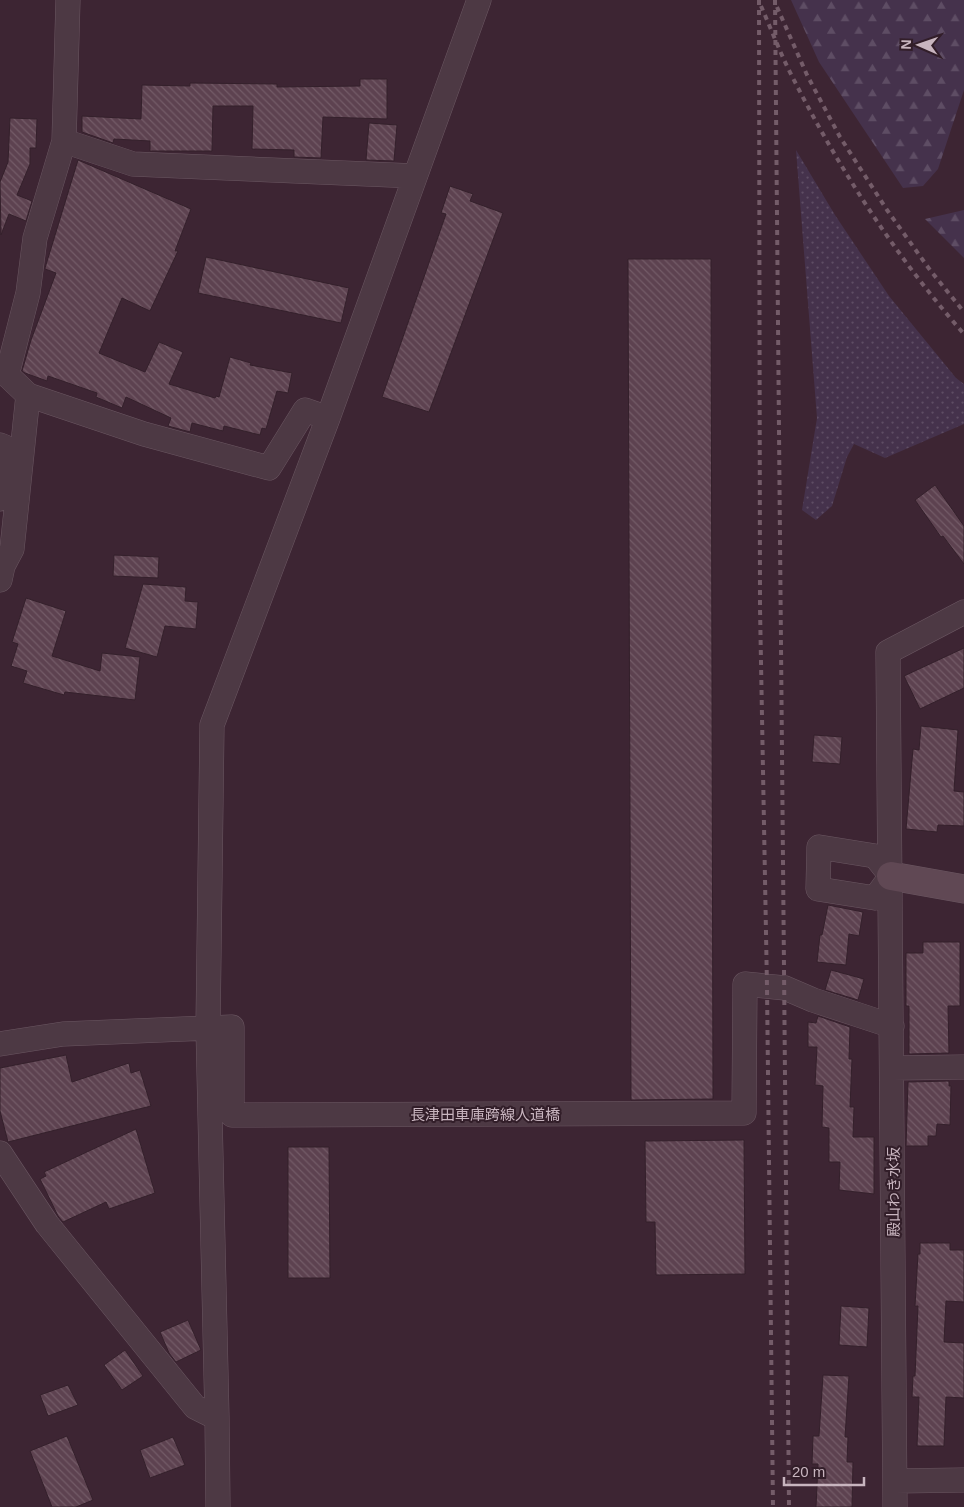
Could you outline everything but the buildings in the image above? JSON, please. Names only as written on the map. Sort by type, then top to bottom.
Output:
[{"type":"street","points":[[68,0],[64,141],[35,238],[28,293],[4,374],[28,395],[144,434],[269,468],[305,410],[328,418]]},
{"type":"street","points":[[218,1507],[208,1028],[212,725],[328,418],[479,0]]},
{"type":"street","points":[[64,141],[133,164],[415,176]]},
{"type":"street","points":[[1,568],[12,549],[28,395]]},
{"type":"street","points":[[0,445],[5,447],[0,499]]},
{"type":"street","name":"殿山わき水坂","points":[[895,1507],[888,652],[964,612]]},
{"type":"street","points":[[891,876],[964,889]]},
{"type":"street","name":"長津田車庫跨線人道橋","points":[[208,1028],[232,1027],[232,1115],[744,1113],[744,984],[785,988],[813,1000],[892,1026]]},
{"type":"street","points":[[0,1044],[63,1034],[208,1028]]},
{"type":"street","points":[[892,1068],[964,1067]]},
{"type":"street","points":[[0,1153],[47,1224],[195,1407],[217,1418]]},
{"type":"street","points":[[895,1481],[964,1480]]},
{"type":"green space","points":[[791,0],[964,0],[964,90],[938,169],[923,186],[903,188],[819,62]]},
{"type":"green space","points":[[796,150],[835,215],[889,296],[956,378],[964,384],[964,424],[885,458],[854,444],[847,457],[832,506],[816,520],[802,510],[817,418]]},
{"type":"green space","points":[[964,210],[964,258],[925,219]]},
{"type":"railway","points":[[759,0],[760,608],[767,987],[773,1507]]},
{"type":"railway","points":[[775,0],[789,1507]]},
{"type":"railway","points":[[761,6],[790,73],[831,149],[893,245],[964,334]]},
{"type":"railway","points":[[777,7],[807,75],[840,137],[887,210],[930,270],[964,312]]}]
